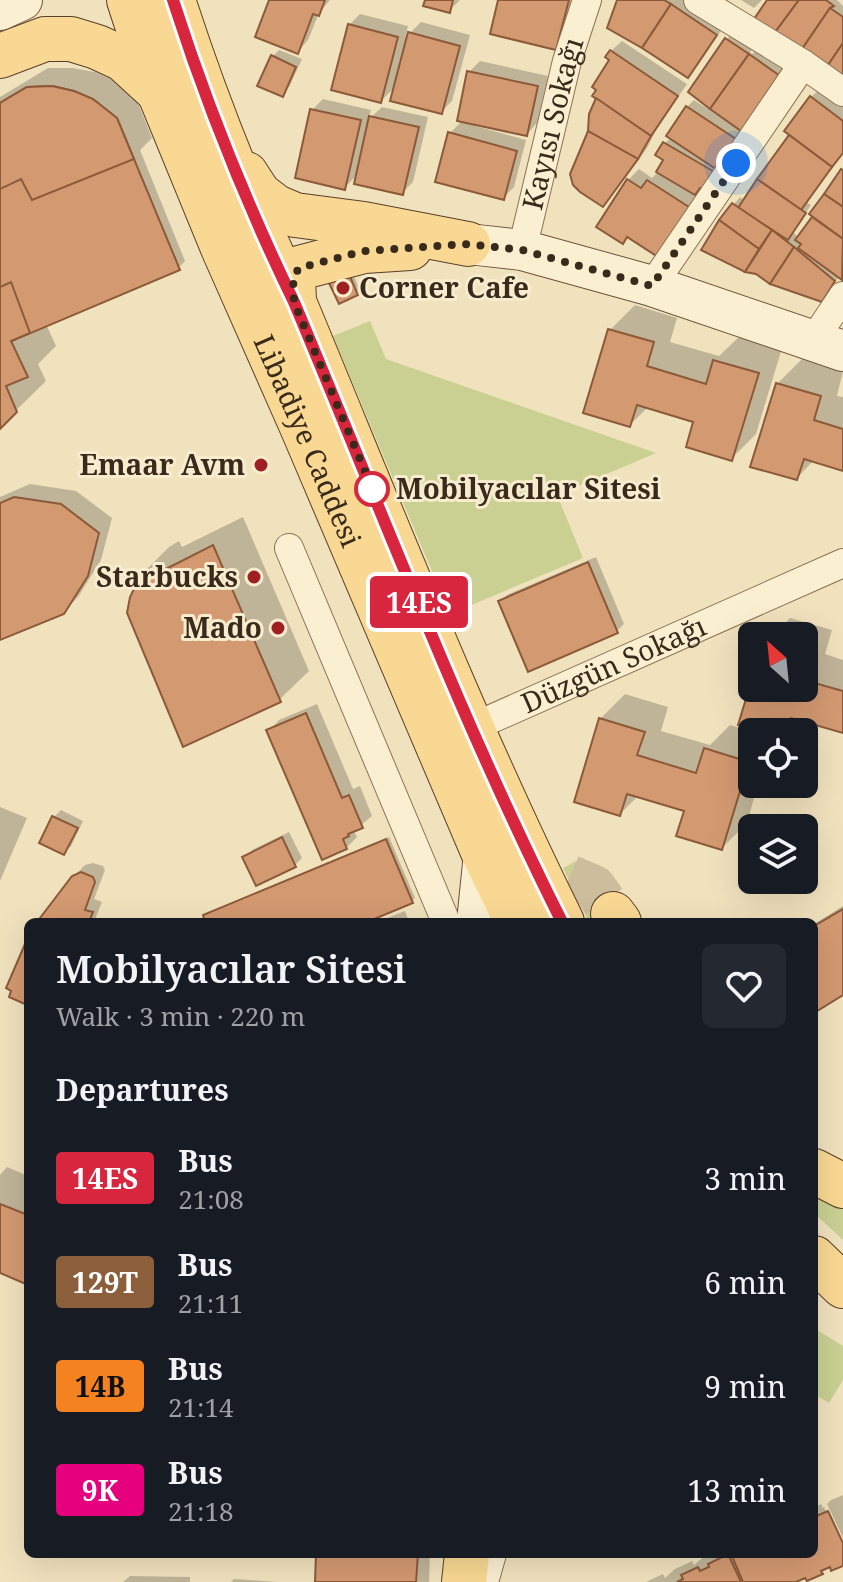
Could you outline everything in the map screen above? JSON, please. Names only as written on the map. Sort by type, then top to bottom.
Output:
[{"type":"main road","name":"Libadiye Caddesi","points":[[155,13],[159,92],[265,269],[517,833],[560,918]]},
{"type":"main road","name":"Libadiye Caddesi","points":[[155,13],[225,144],[265,269],[303,429],[484,854],[515,918]]},
{"type":"main road","points":[[0,56],[45,39],[71,39],[123,59],[159,92]]},
{"type":"main road","points":[[225,144],[259,194],[276,207],[295,215],[364,224],[468,244]]},
{"type":"main road","points":[[265,269],[293,237],[319,229],[364,224]]},
{"type":"main road","points":[[265,269],[364,251],[468,244]]},
{"type":"main road","points":[[818,1173],[843,1186]]},
{"type":"main road","points":[[818,1262],[843,1286]]},
{"type":"main road","points":[[464,1582],[467,1558]]},
{"type":"street","points":[[0,10],[22,0]]},
{"type":"street","name":"Kayısı Sokağı","points":[[522,250],[567,61],[587,0]]},
{"type":"street","points":[[698,0],[843,92]]},
{"type":"street","points":[[652,286],[803,64]]},
{"type":"street","points":[[468,244],[522,250],[652,286],[828,346],[843,296]]},
{"type":"street","points":[[289,548],[444,918]]},
{"type":"street","name":"Düzgün Sokağı","points":[[471,728],[843,563]]},
{"type":"street","points":[[477,918],[484,854]]},
{"type":"street","points":[[484,1582],[491,1558]]},
{"type":"green space","points":[[370,321],[386,359],[656,453],[557,495],[583,558],[450,614],[333,336]]},
{"type":"green space","points":[[576,861],[592,868],[622,901],[600,918],[587,918],[563,868]]},
{"type":"green space","points":[[818,1193],[843,1209],[843,1240],[818,1217]]},
{"type":"green space","points":[[818,1330],[843,1346],[843,1380],[829,1403],[818,1396]]},
{"type":"building","points":[[269,0],[325,0],[319,16],[313,14],[298,54],[255,37]]},
{"type":"building","points":[[425,0],[453,0],[450,13],[423,6]]},
{"type":"building","points":[[498,0],[569,0],[556,50],[490,34]]},
{"type":"building","points":[[617,0],[664,0],[671,4],[642,48],[607,28]]},
{"type":"building","points":[[767,0],[799,0],[773,35],[752,22]]},
{"type":"building","points":[[799,0],[826,0],[834,6],[798,55],[773,35]]},
{"type":"building","points":[[671,4],[717,35],[688,78],[642,48]]},
{"type":"building","points":[[830,8],[843,17],[843,43],[824,71],[798,55]]},
{"type":"building","points":[[348,24],[398,37],[381,103],[331,90]]},
{"type":"building","points":[[408,32],[460,46],[442,114],[390,101]]},
{"type":"building","points":[[725,38],[749,54],[710,109],[688,92]]},
{"type":"building","points":[[843,43],[843,84],[824,71]]},
{"type":"building","points":[[610,50],[678,96],[651,136],[592,96],[596,90],[592,87],[609,60],[605,57]]},
{"type":"building","points":[[749,54],[783,78],[744,133],[710,109]]},
{"type":"building","points":[[271,55],[296,67],[283,97],[257,86]]},
{"type":"building","points":[[467,71],[538,86],[527,136],[457,121]]},
{"type":"building","points":[[52,86],[93,99],[117,118],[180,270],[0,346],[0,103],[27,87]]},
{"type":"building","points":[[52,86],[93,99],[117,118],[134,159],[32,200],[21,179],[0,189],[0,103],[27,87]]},
{"type":"building","points":[[810,96],[843,121],[843,153],[832,167],[784,131]]},
{"type":"building","points":[[596,98],[651,136],[638,159],[588,131],[589,114]]},
{"type":"building","points":[[686,106],[739,141],[719,171],[666,136]]},
{"type":"building","points":[[310,109],[361,120],[345,190],[295,178]]},
{"type":"building","points":[[369,116],[419,127],[403,195],[354,184]]},
{"type":"building","points":[[588,131],[638,159],[603,207],[573,185],[570,174]]},
{"type":"building","points":[[448,132],[517,151],[504,200],[435,182]]},
{"type":"building","points":[[789,135],[832,167],[801,210],[757,179]]},
{"type":"building","points":[[663,142],[718,174],[707,192],[700,188],[695,195],[656,172],[663,160],[655,155]]},
{"type":"building","points":[[843,170],[843,207],[824,194]]},
{"type":"building","points":[[627,179],[641,188],[647,180],[689,207],[658,257],[627,237],[623,244],[596,227]]},
{"type":"building","points":[[757,179],[806,213],[788,240],[738,208]]},
{"type":"building","points":[[824,194],[843,207],[843,239],[809,214]]},
{"type":"building","points":[[732,203],[772,230],[759,249],[719,220]]},
{"type":"building","points":[[812,217],[843,239],[842,280],[798,248],[801,244],[795,240]]},
{"type":"building","points":[[719,220],[759,249],[745,272],[701,250]]},
{"type":"building","points":[[772,230],[794,247],[770,284],[756,274],[745,272]]},
{"type":"building","points":[[794,247],[835,281],[822,302],[770,284]]},
{"type":"building","name":"Corner Cafe","points":[[348,272],[358,295],[339,304],[328,281]]},
{"type":"building","points":[[11,282],[30,333],[11,341],[28,377],[6,386],[17,412],[0,429],[0,287]]},
{"type":"building","points":[[608,329],[654,342],[647,366],[706,384],[713,360],[759,373],[732,461],[686,447],[693,422],[637,405],[630,427],[583,413]]},
{"type":"building","points":[[776,383],[821,396],[814,420],[843,429],[843,471],[804,459],[797,480],[750,467]]},
{"type":"building","points":[[14,497],[61,504],[99,533],[88,576],[64,614],[0,640],[0,503]]},
{"type":"building","points":[[213,545],[281,702],[183,747],[127,613],[137,577],[149,569],[152,576]]},
{"type":"building","points":[[588,562],[618,633],[528,672],[498,601]]},
{"type":"building","points":[[818,684],[843,691],[843,733],[818,726],[818,718],[740,718],[745,702],[818,702]]},
{"type":"building","points":[[306,713],[342,798],[349,795],[363,828],[343,839],[347,849],[322,860],[266,730]]},
{"type":"building","points":[[599,718],[645,732],[637,755],[696,773],[704,748],[738,759],[738,798],[722,850],[676,836],[684,811],[627,794],[620,816],[574,802]]},
{"type":"building","points":[[52,816],[78,828],[64,855],[39,843]]},
{"type":"building","points":[[282,837],[296,867],[256,886],[242,857]]},
{"type":"building","points":[[386,839],[413,903],[377,918],[204,918],[203,915]]},
{"type":"building","points":[[81,872],[93,877],[95,882],[85,910],[93,912],[91,918],[40,918],[72,876]]},
{"type":"building","points":[[843,909],[843,995],[818,1011],[818,924]]},
{"type":"building","points":[[24,946],[24,1004],[9,997],[11,991],[6,988]]},
{"type":"building","points":[[0,1204],[24,1213],[24,1283],[0,1273]]},
{"type":"building","points":[[828,1511],[843,1543],[843,1566],[831,1571],[830,1567],[807,1581],[805,1578],[796,1582],[743,1582],[733,1558],[818,1558],[818,1515]]},
{"type":"building","points":[[316,1558],[418,1558],[416,1582],[315,1582]]},
{"type":"building","points":[[720,1558],[730,1558],[741,1582],[677,1582],[683,1579],[681,1575],[698,1567],[700,1571],[709,1567],[708,1564]]},
{"type":"tunnel","points":[[510,899],[529,886],[566,875],[594,887],[613,914]]},
{"type":"bus line","name":"14ES","points":[[173,0],[225,144],[471,728],[517,833],[560,918]]},
{"type":"place","name":"Corner Cafe","points":[[343,288]]},
{"type":"place","name":"Emaar Avm","points":[[261,465]]},
{"type":"place","name":"Mobilyacılar Sitesi","points":[[372,489]]},
{"type":"place","name":"Starbucks","points":[[254,577]]},
{"type":"place","name":"Mado","points":[[278,628]]},
{"type":"route","points":[[372,489],[377,500],[294,302],[293,278],[299,268],[364,251],[468,244],[522,250],[652,286],[736,163]]}]
